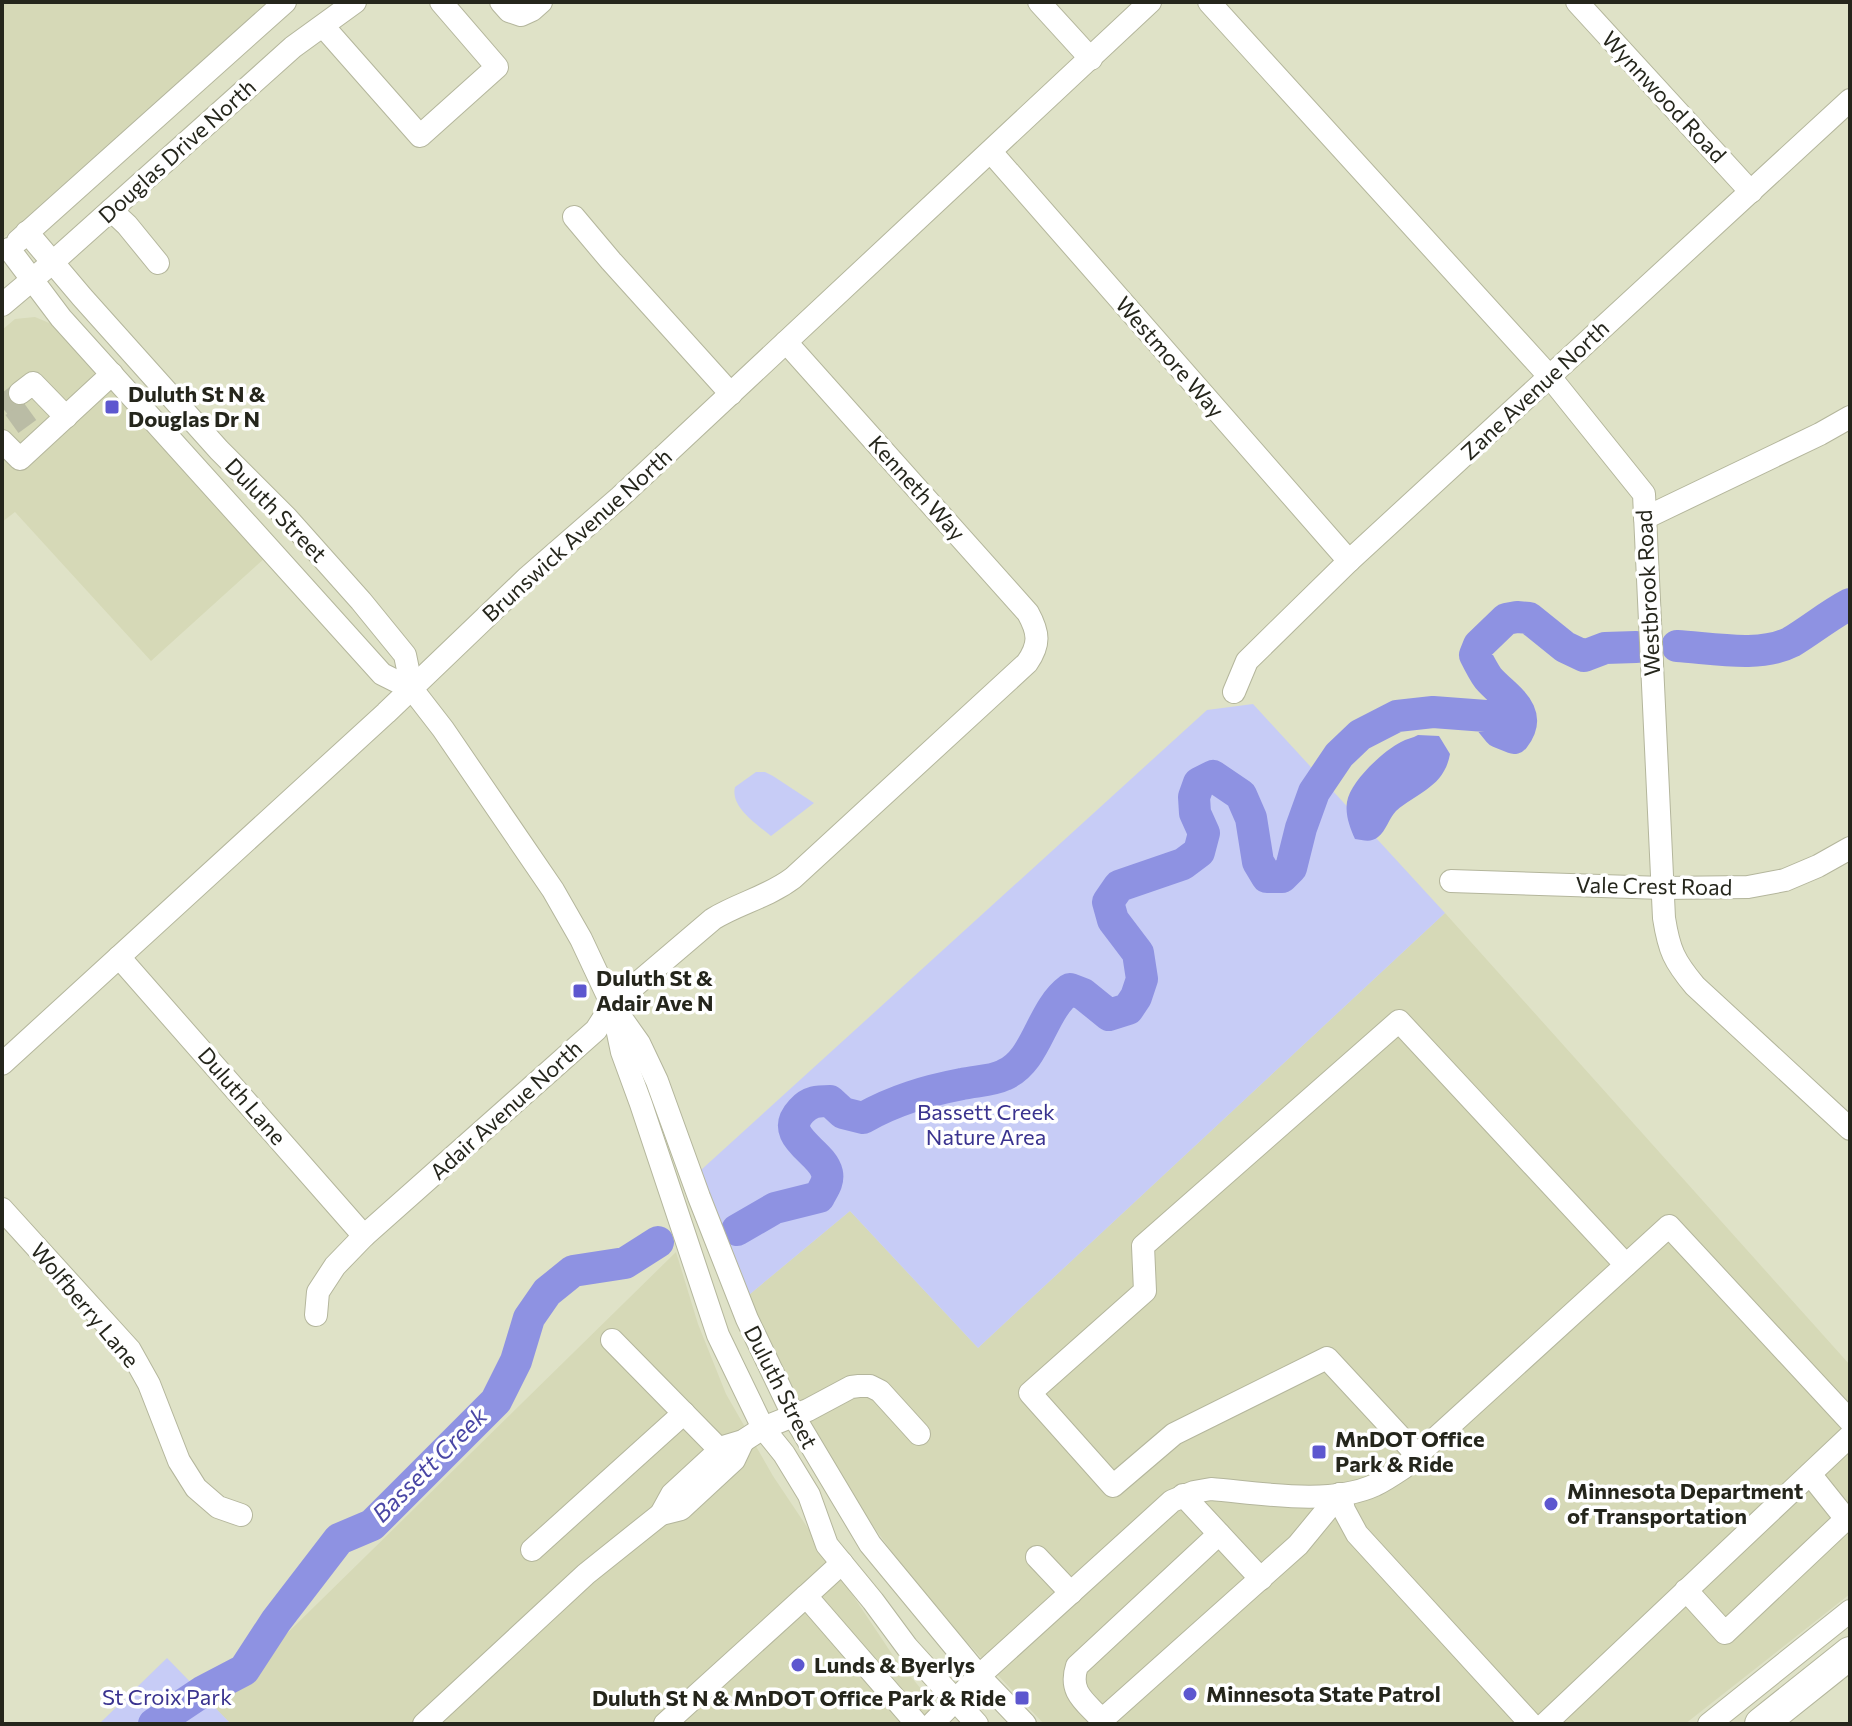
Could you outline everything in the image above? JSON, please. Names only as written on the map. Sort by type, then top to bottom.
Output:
[{"type":"highway","points":[[1761,1724],[1850,1653]]},
{"type":"street","name":"Douglas Drive North","points":[[5,252],[285,2]]},
{"type":"street","name":"Douglas Drive North","points":[[2,305],[293,47],[355,2]]},
{"type":"street","points":[[323,26],[420,136],[497,67],[441,2]]},
{"type":"street","points":[[501,2],[509,11],[521,15],[541,2]]},
{"type":"street","points":[[1039,2],[1091,59]]},
{"type":"street","name":"Brunswick Avenue North","points":[[2,1064],[412,689],[528,577],[620,497],[1150,2]]},
{"type":"street","name":"Westbrook Road","points":[[1209,2],[1550,377],[1644,494],[1664,918],[1668,943],[1678,966],[1695,986],[1850,1129]]},
{"type":"street","name":"Wynnwood Road","points":[[1577,2],[1751,192]]},
{"type":"street","name":"Zane Avenue North","points":[[1234,692],[1247,661],[1349,561],[1850,100]]},
{"type":"street","name":"Westmore Way","points":[[991,152],[1349,561]]},
{"type":"street","points":[[111,210],[158,263]]},
{"type":"street","points":[[574,217],[731,394]]},
{"type":"street","name":"Duluth Street","points":[[27,232],[219,450],[287,518],[405,655],[412,689],[553,890],[581,939],[612,1005],[639,1043],[657,1081],[747,1319],[793,1415],[870,1544],[979,1676],[1025,1724]]},
{"type":"street","name":"Duluth Street","points":[[5,252],[32,278],[61,318],[382,674],[412,689]]},
{"type":"street","name":"Kenneth Way","points":[[786,342],[1028,613],[1037,640]]},
{"type":"street","points":[[5,432],[20,459],[112,374]]},
{"type":"street","points":[[34,399],[66,417]]},
{"type":"street","points":[[1645,518],[1850,417]]},
{"type":"street","name":"Adair Avenue North","points":[[316,1315],[318,1292],[335,1266],[364,1236],[596,1030],[612,1005],[713,919],[771,893],[793,878],[1027,663],[1035,652],[1037,640]]},
{"type":"street","name":"Vale Crest Road","points":[[1451,881],[1663,888],[1748,887],[1785,880],[1850,848]]},
{"type":"street","name":"Duluth Lane","points":[[119,957],[364,1236]]},
{"type":"street","name":"Duluth Street","points":[[612,1005],[622,1052],[718,1335],[763,1428],[784,1454],[809,1495],[827,1545],[907,1647],[977,1724]]},
{"type":"street","points":[[1417,1455],[1327,1358],[1174,1434],[1113,1486],[1030,1393],[1145,1291],[1143,1246],[1399,1021],[1626,1265]]},
{"type":"street","name":"Wolfberry Lane","points":[[2,1209],[130,1350],[149,1384],[179,1461],[196,1488],[218,1507],[241,1515]]},
{"type":"street","points":[[932,1724],[979,1676],[1163,1507],[1183,1495],[1211,1489],[1323,1497],[1374,1486],[1403,1468],[1669,1226],[1850,1421]]},
{"type":"street","points":[[612,1340],[720,1450]]},
{"type":"street","points":[[424,1724],[586,1574],[661,1514],[672,1494],[723,1447],[743,1441],[763,1428],[808,1410],[851,1387],[870,1386],[880,1391],[919,1434]]},
{"type":"street","points":[[532,1550],[684,1413]]},
{"type":"street","points":[[1545,1724],[1850,1436]]},
{"type":"street","points":[[661,1514],[681,1509],[734,1460],[743,1441]]},
{"type":"street","points":[[1686,1590],[1725,1633],[1846,1519],[1810,1474]]},
{"type":"street","points":[[1219,1534],[1077,1666],[1073,1678],[1076,1691],[1102,1720],[1298,1545],[1340,1494]]},
{"type":"street","points":[[1340,1494],[1344,1510],[1357,1534],[1531,1724]]},
{"type":"street","points":[[1183,1495],[1261,1579]]},
{"type":"street","points":[[1037,1557],[1071,1593]]},
{"type":"street","points":[[665,1724],[842,1563]]},
{"type":"street","points":[[806,1596],[917,1724]]},
{"type":"street","points":[[1709,1724],[1850,1611]]},
{"type":"shaded area","points":[[2,2],[267,2],[2,239]]},
{"type":"shaded area","points":[[35,317],[54,325],[266,557],[151,661],[15,512],[2,522],[2,330],[15,319]]},
{"type":"shaded area","points":[[1445,913],[1850,1365],[1850,1594],[1685,1724],[1044,1724],[927,1600],[849,1493],[744,1299],[850,1211],[978,1348]]},
{"type":"shaded area","points":[[676,1252],[698,1324],[726,1394],[773,1476],[894,1657],[951,1724],[231,1724],[213,1706]]},
{"type":"green space","name":"Bassett Creek Nature Area","points":[[1253,704],[1445,913],[978,1348],[850,1211],[744,1299],[701,1170],[1207,710]]},
{"type":"green space","points":[[756,772],[773,776],[814,803],[771,836],[746,814],[735,794],[735,787]]},
{"type":"green space","name":"St Croix Park","points":[[167,1658],[231,1724],[99,1724]]},
{"type":"water","points":[[1418,735],[1439,736],[1450,754],[1442,774],[1429,788],[1396,811],[1378,837],[1370,841],[1355,839],[1348,821],[1347,807],[1354,785],[1385,752]]},
{"type":"waterway","name":"Bassett Creek","points":[[1677,646],[1736,651],[1779,647],[1850,604]]},
{"type":"waterway","name":"Bassett Creek","points":[[737,1230],[775,1208],[819,1197],[827,1173],[794,1129],[795,1120],[808,1105],[830,1101],[843,1113],[863,1118],[923,1093],[1004,1075],[1024,1058],[1052,1010],[1070,989],[1083,994],[1109,1015],[1128,1009],[1142,979],[1138,953],[1113,920],[1108,902],[1119,886],[1183,864],[1199,852],[1204,833],[1195,813],[1194,797],[1199,783],[1213,776],[1241,795],[1251,818],[1258,862],[1267,877],[1282,877],[1291,868],[1314,792],[1339,755],[1360,735],[1397,716],[1433,712],[1486,716],[1499,732],[1514,738],[1520,728],[1519,712],[1488,678],[1475,655],[1479,645],[1506,619],[1529,618],[1565,647],[1584,656],[1605,648],[1636,647]]},
{"type":"waterway","name":"Bassett Creek","points":[[154,1724],[202,1692],[244,1670],[276,1621],[339,1539],[372,1525],[496,1401],[516,1361],[529,1318],[547,1292],[573,1271],[625,1263],[658,1242]]},
{"type":"tunnel","points":[[2,407],[20,393]]},
{"type":"tunnel","points":[[12,424],[34,408]]},
{"type":"place","name":"Duluth St N & Douglas Dr N","points":[[112,407]]},
{"type":"place","name":"Duluth St & Adair Ave N","points":[[580,991]]},
{"type":"place","name":"MnDOT Office Park & Ride","points":[[1319,1452]]},
{"type":"place","name":"Minnesota Department of Transportation","points":[[1551,1504]]},
{"type":"place","name":"Lunds & Byerlys","points":[[798,1665]]},
{"type":"place","name":"Minnesota State Patrol","points":[[1190,1694]]},
{"type":"place","name":"Duluth St N & MnDOT Office Park & Ride","points":[[1022,1698]]}]
